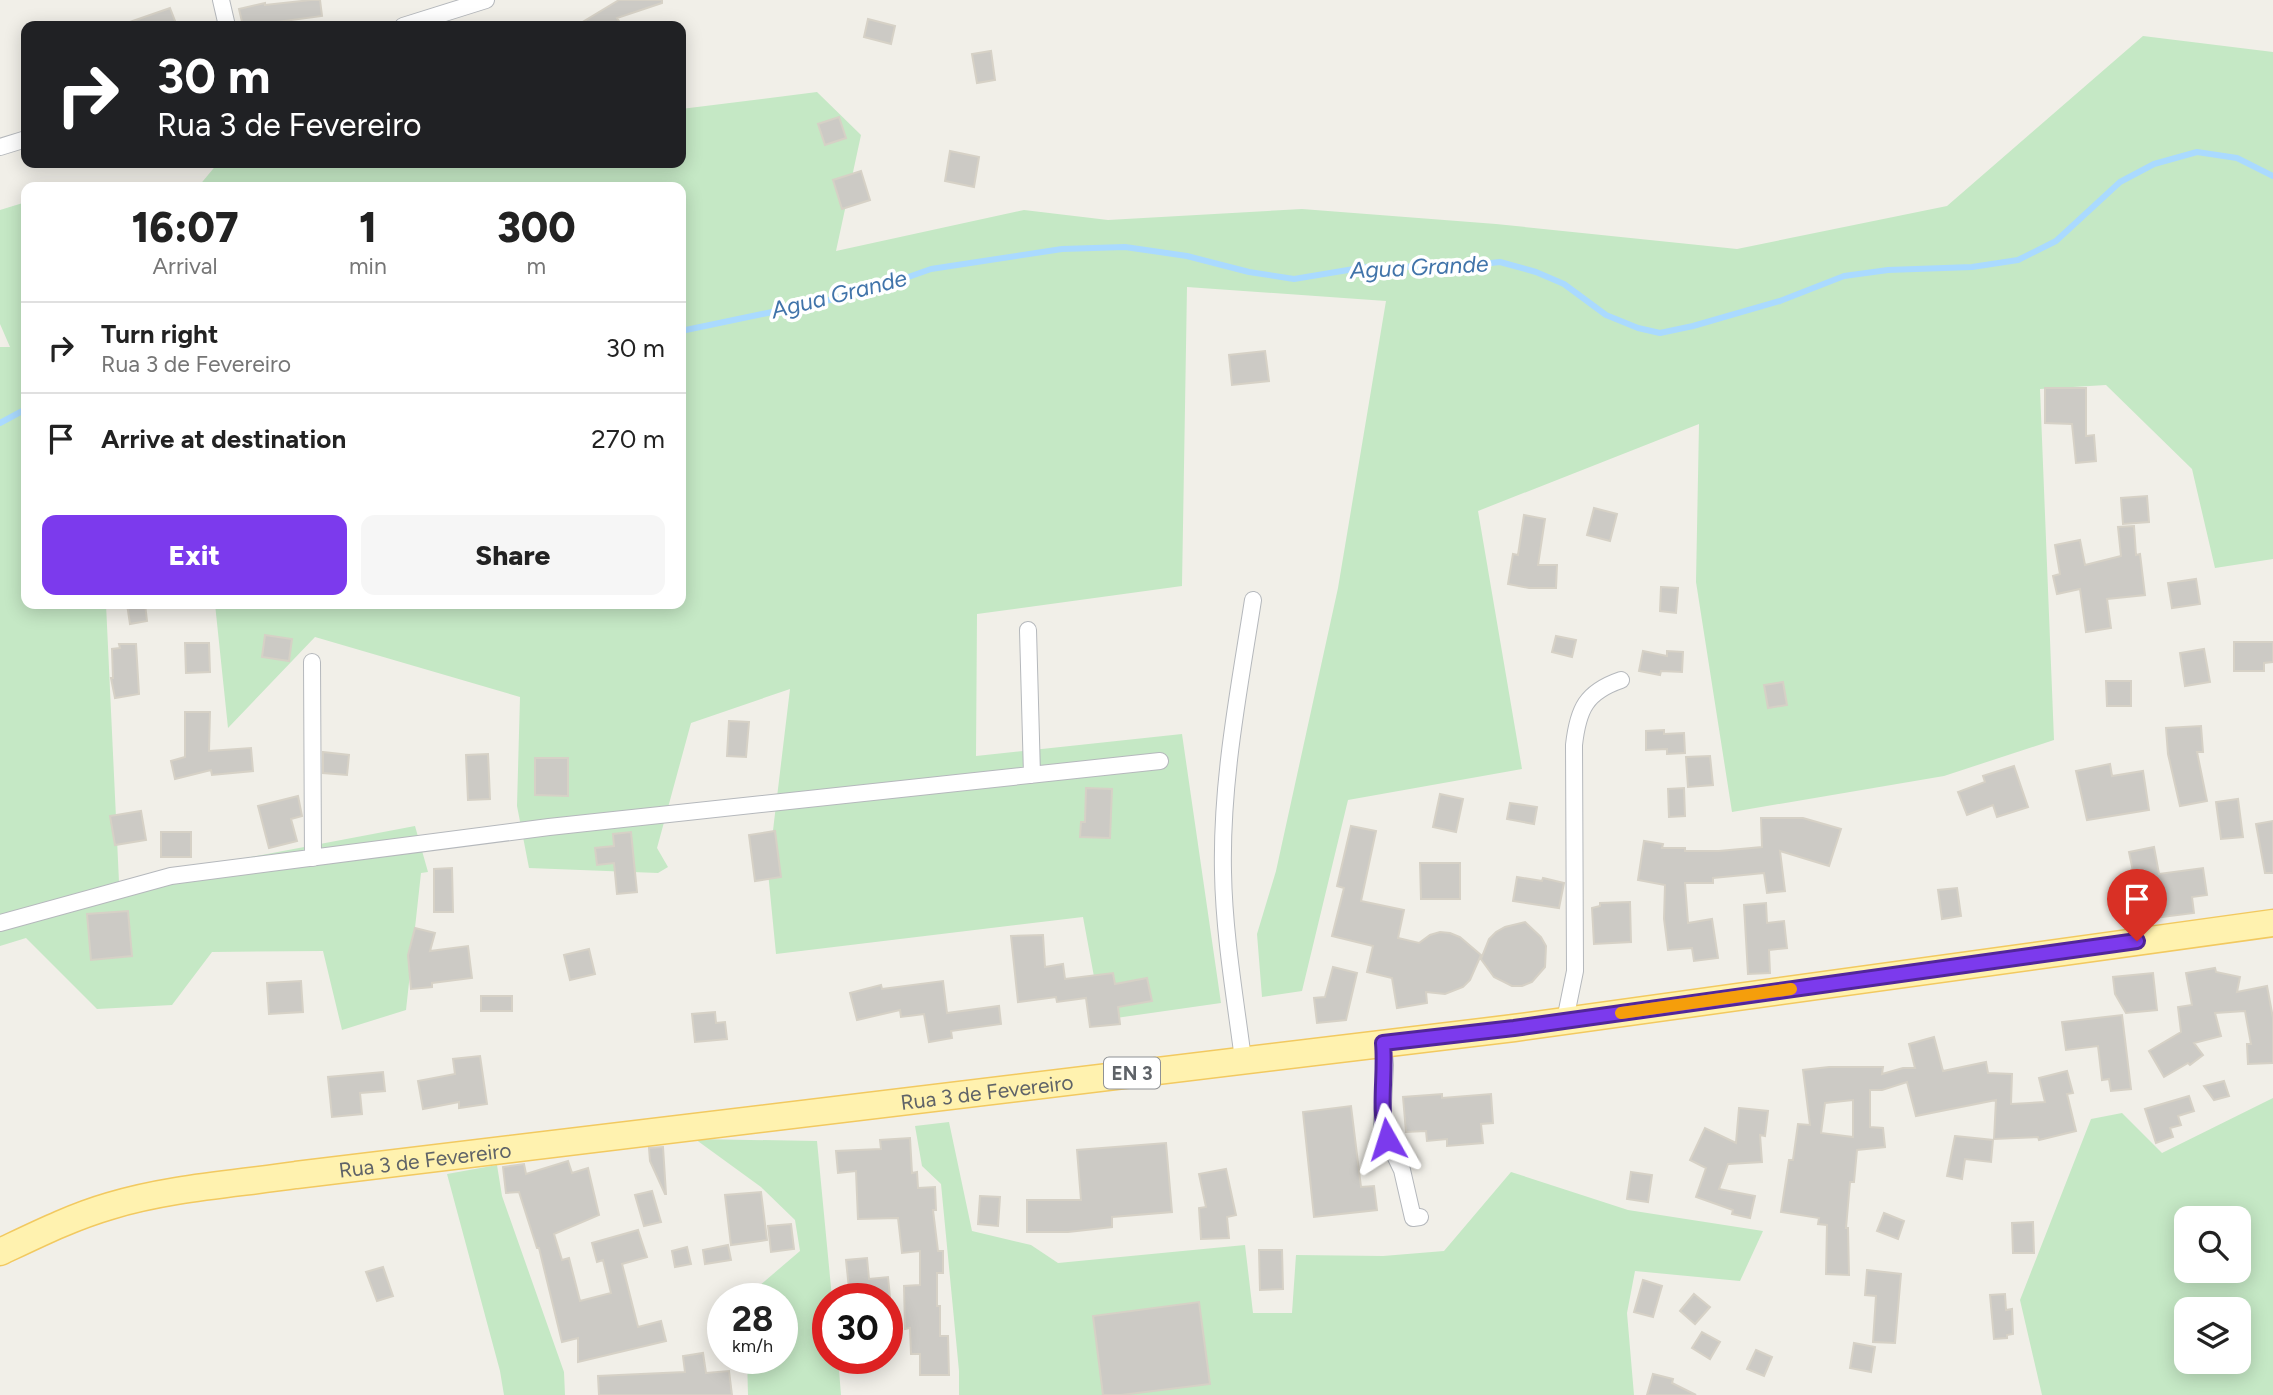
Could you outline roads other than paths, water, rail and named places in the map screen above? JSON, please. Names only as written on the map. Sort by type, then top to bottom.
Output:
[{"type":"main road","name":"Rua 3 de Fevereiro","points":[[0,1252],[75,1217],[111,1205],[177,1192],[296,1175],[1565,1020],[2273,923]]},
{"type":"street","points":[[221,0],[226,21]]},
{"type":"street","points":[[419,21],[486,0]]},
{"type":"street","points":[[0,147],[21,141]]},
{"type":"street","points":[[1242,1059],[1225,912],[1223,827],[1230,744],[1253,600]]},
{"type":"street","points":[[1028,630],[1032,775]]},
{"type":"street","points":[[312,662],[313,858]]},
{"type":"street","points":[[1565,1020],[1575,971],[1576,724],[1583,706],[1592,694],[1621,680]]},
{"type":"street","points":[[0,923],[171,876],[549,827],[1160,761]]},
{"type":"street","points":[[1383,1043],[1385,1065],[1382,1124],[1402,1170],[1413,1218],[1420,1217]]},
{"type":"waterway","name":"Agua Grande","points":[[686,330],[863,293],[931,269],[1062,249],[1125,247],[1187,256],[1249,272],[1294,279],[1366,267],[1463,266],[1500,262],[1536,272],[1564,284],[1606,315],[1638,328],[1660,333],[1780,301],[1844,276],[1888,270],[1972,267],[2018,260],[2056,241],[2120,182],[2154,164],[2197,152],[2237,158],[2273,176]]},
{"type":"waterway","name":"Agua Grande","points":[[0,423],[21,412]]}]
